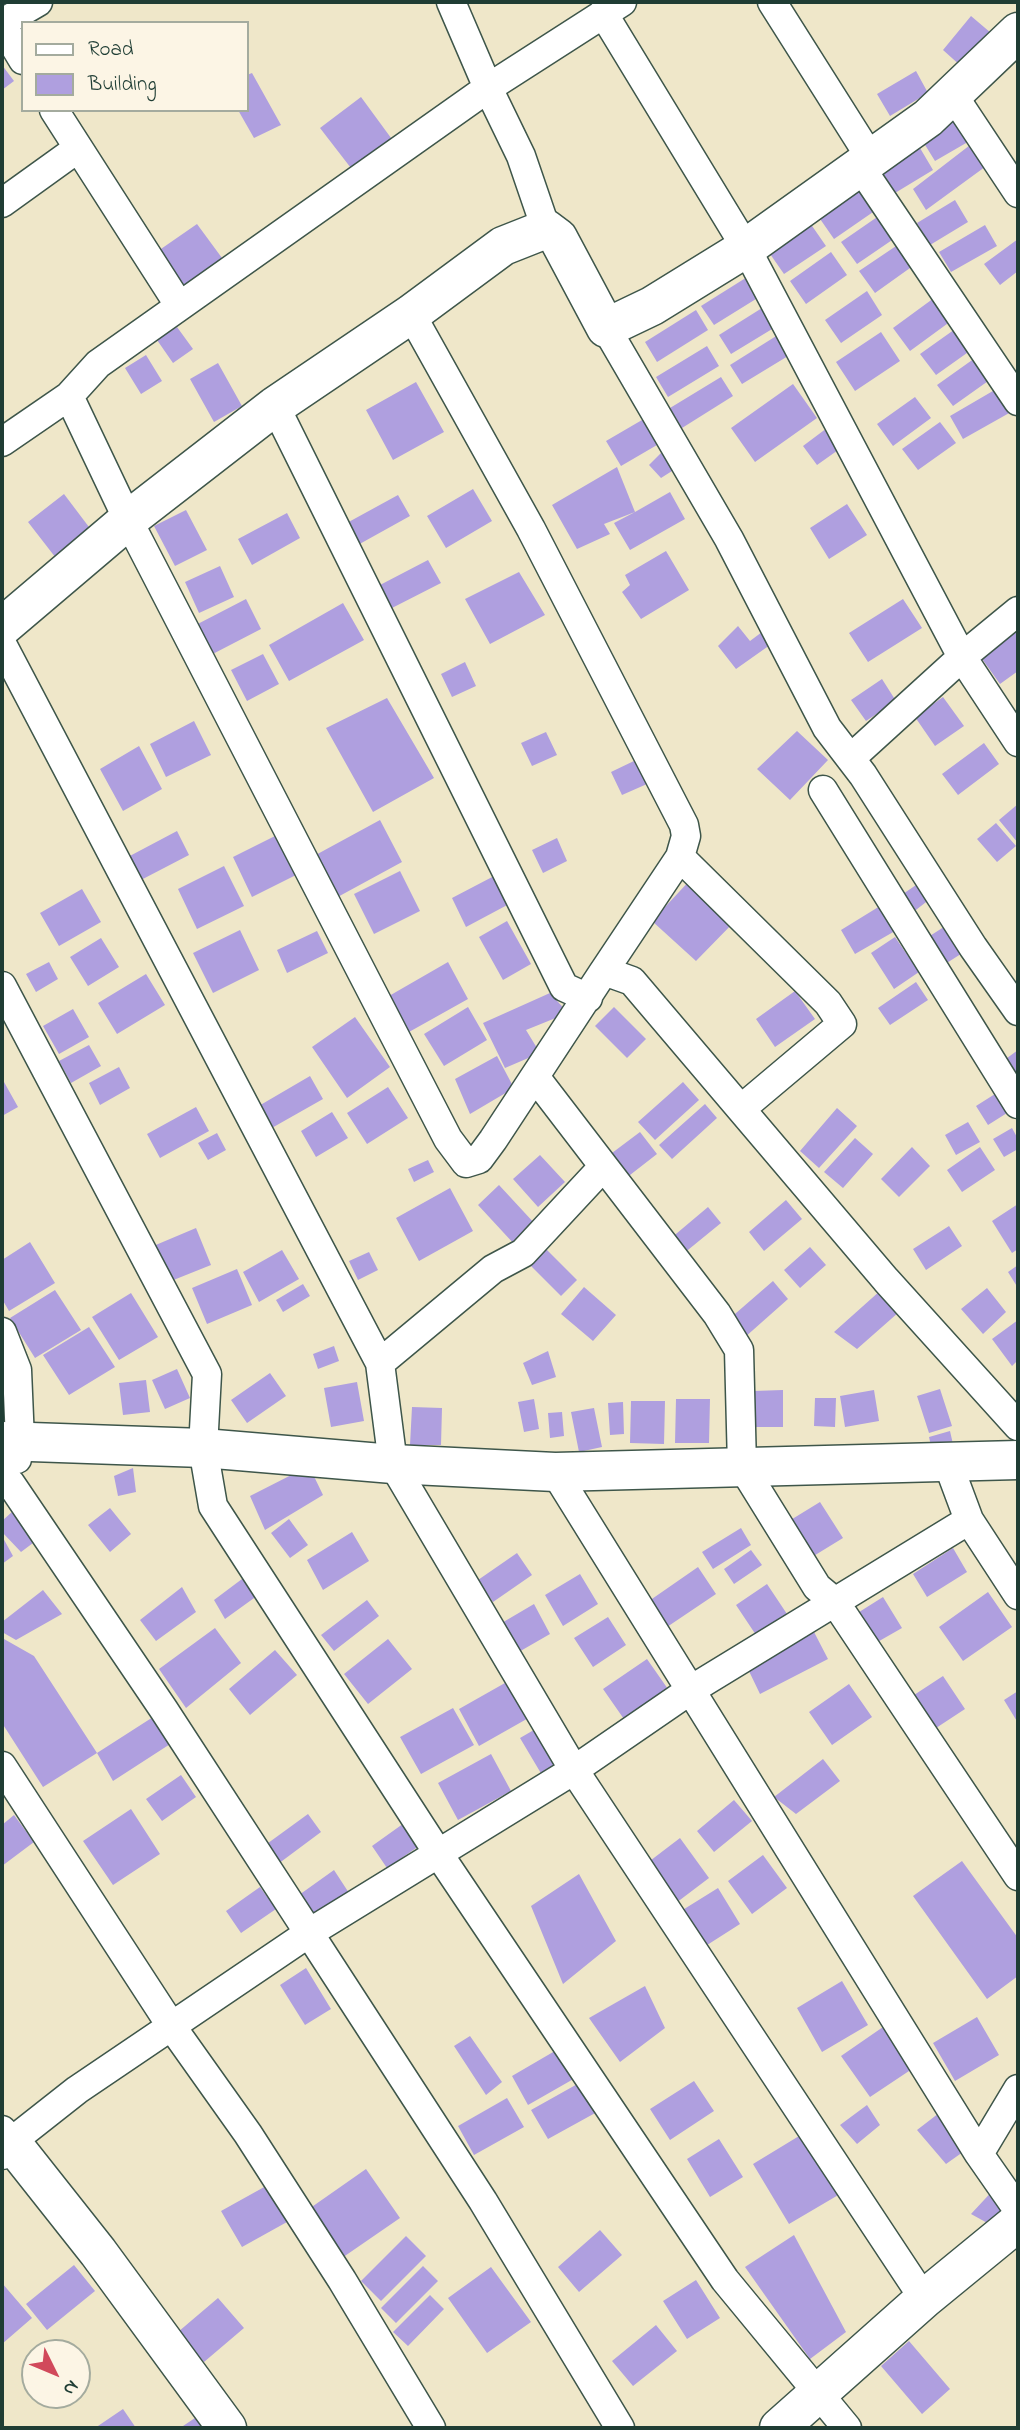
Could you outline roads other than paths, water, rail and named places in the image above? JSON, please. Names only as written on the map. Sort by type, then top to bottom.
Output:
[{"type":"street","points":[[21,57],[2,24],[38,2]]},
{"type":"street","points":[[450,2],[521,156],[546,229],[558,238],[606,328],[729,540],[827,729],[851,758],[1018,1012]]},
{"type":"street","points":[[772,2],[864,161],[1018,401]]},
{"type":"street","points":[[2,442],[68,396],[98,364],[178,305],[488,88],[613,7],[746,247],[962,657],[1018,742]]},
{"type":"street","points":[[606,328],[652,306],[746,247],[928,118],[1018,32]]},
{"type":"street","points":[[953,95],[1018,192]]},
{"type":"street","points":[[55,112],[178,305]]},
{"type":"street","points":[[2,203],[77,149]]},
{"type":"street","points":[[2,627],[128,520],[275,406],[411,314],[503,246],[546,229]]},
{"type":"street","points":[[68,396],[128,520],[448,1139],[466,1163],[479,1159],[536,1078],[680,857],[686,836],[684,825],[531,529],[411,314]]},
{"type":"street","points":[[275,406],[564,987],[587,998]]},
{"type":"street","points":[[851,758],[962,657],[1018,611]]},
{"type":"street","points":[[2,644],[380,1363],[393,1464],[574,1770],[924,2299]]},
{"type":"street","points":[[823,790],[1018,1104]]},
{"type":"street","points":[[680,857],[828,1003],[842,1024],[740,1109]]},
{"type":"street","points":[[604,971],[632,981],[886,1280],[1018,1426]]},
{"type":"street","points":[[2,986],[207,1374],[203,1448],[213,1506],[438,1853],[725,2280],[817,2395],[847,2428]]},
{"type":"street","points":[[536,1078],[717,1314],[739,1350],[742,1466],[817,1587],[835,1602],[1018,1876]]},
{"type":"street","points":[[380,1363],[493,1269],[523,1253],[603,1167]]},
{"type":"street","points":[[2,1332],[17,1370],[5,1483],[309,1933],[483,2201],[620,2428]]},
{"type":"street","points":[[11,1441],[203,1448],[393,1464],[555,1472],[1018,1460]]},
{"type":"street","points":[[947,1461],[969,1520],[1018,1595]]},
{"type":"street","points":[[555,1472],[978,2154],[1018,2210]]},
{"type":"street","points":[[227,2428],[98,2252],[5,2140],[309,1933],[574,1770],[689,1691],[969,1520]]},
{"type":"street","points":[[2,1766],[172,2027],[248,2134],[342,2280],[430,2428]]},
{"type":"street","points":[[978,2154],[1018,2089]]},
{"type":"street","points":[[779,2428],[924,2299],[1018,2222]]}]
